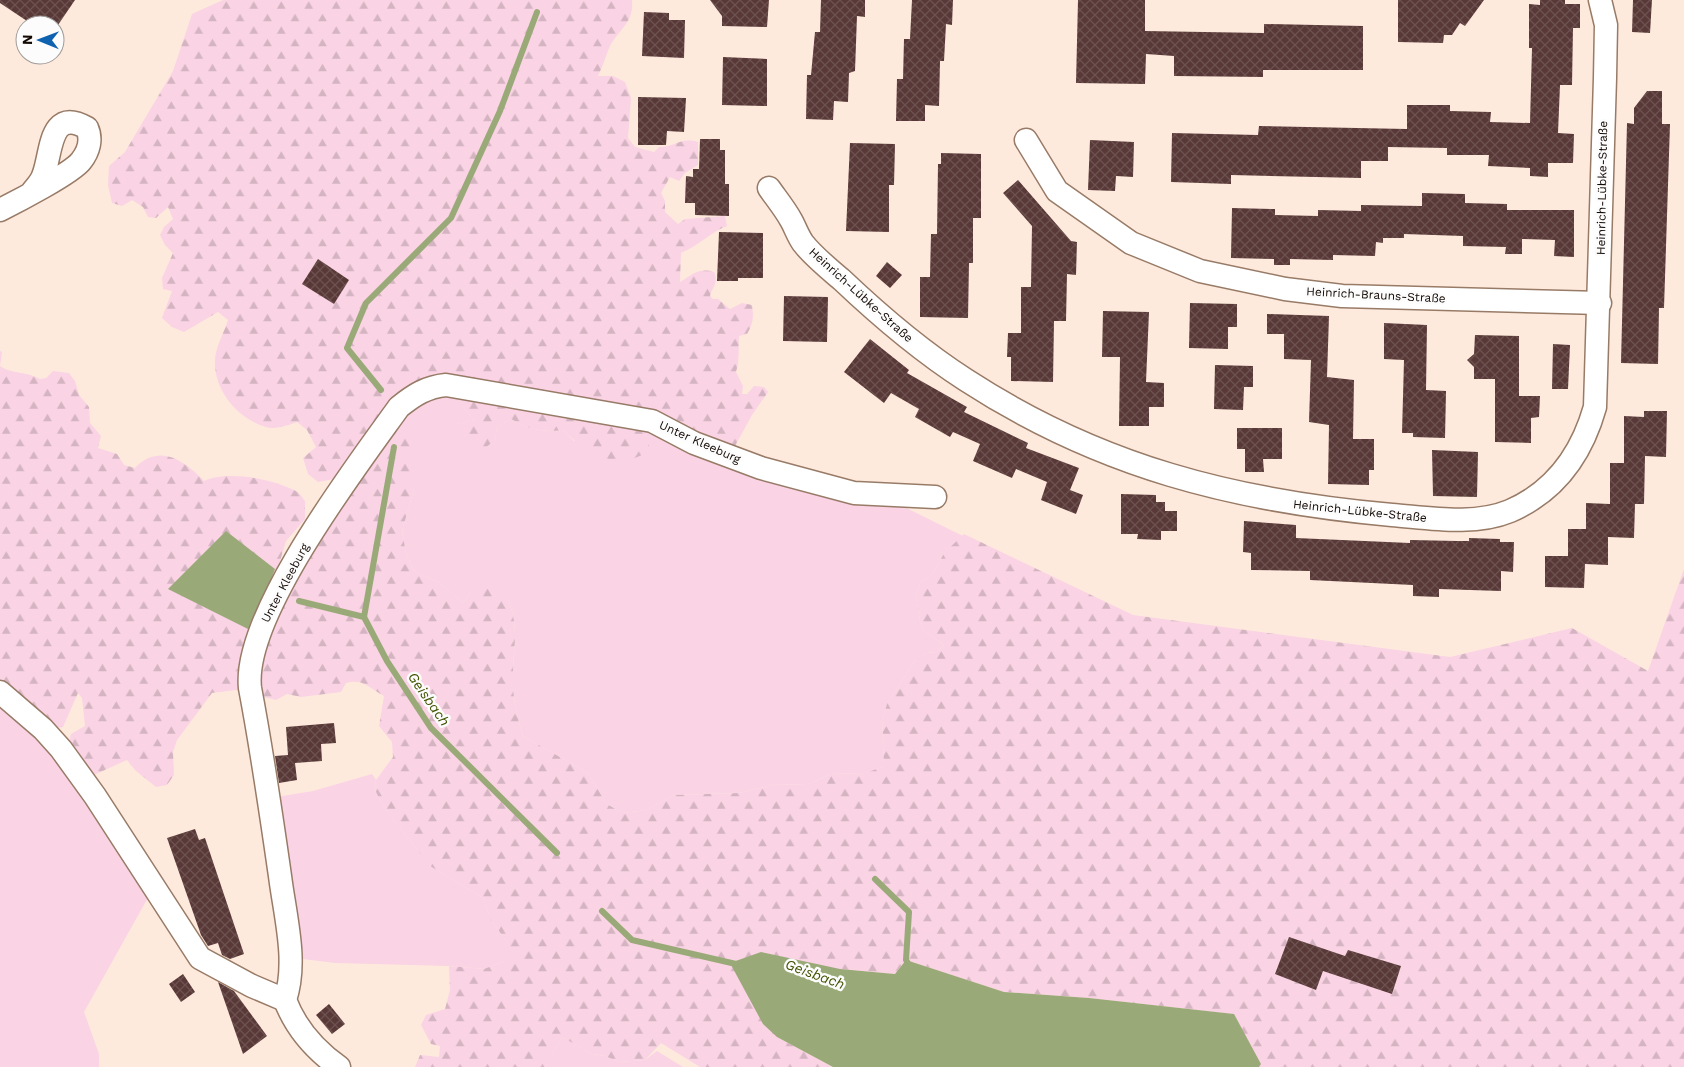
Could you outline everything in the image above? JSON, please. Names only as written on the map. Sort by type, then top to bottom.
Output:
[{"type":"street","name":"Heinrich-Lübke-Straße","points":[[769,188],[791,219],[802,242],[895,329],[986,393],[1075,439],[1150,469],[1208,487],[1311,507],[1463,519],[1510,511],[1537,495],[1566,469],[1588,430],[1595,407],[1600,302],[1606,34],[1600,0]]},
{"type":"street","name":"Heinrich-Brauns-Straße","points":[[1026,140],[1057,191],[1131,243],[1200,271],[1285,289],[1342,296],[1600,302]]},
{"type":"street","points":[[0,210],[32,192]]},
{"type":"street","name":"Unter Kleeburg","points":[[285,1000],[291,977],[288,939],[269,798],[250,688],[249,673],[252,655],[273,602],[314,531],[399,407],[411,397],[434,386],[446,385],[652,421],[694,443],[761,468],[793,477],[854,493],[935,497]]},
{"type":"street","points":[[0,692],[43,730],[61,750],[94,796],[190,946],[200,958],[252,986],[285,1000],[290,1014],[313,1046],[339,1067]]},
{"type":"green space","points":[[223,0],[632,0],[629,20],[610,46],[598,76],[613,76],[625,82],[631,98],[628,138],[635,147],[654,152],[659,147],[670,146],[682,141],[698,142],[698,165],[685,173],[679,181],[670,177],[661,193],[665,201],[665,212],[678,224],[685,219],[725,216],[727,226],[681,253],[680,282],[699,271],[714,272],[715,282],[710,296],[713,299],[718,299],[730,309],[742,303],[752,305],[753,317],[751,327],[747,334],[739,336],[736,372],[743,386],[742,394],[747,394],[754,386],[764,387],[768,392],[752,415],[729,457],[648,429],[649,446],[642,455],[623,463],[590,451],[563,430],[549,431],[536,429],[511,419],[497,427],[495,440],[485,448],[467,441],[453,428],[457,424],[475,420],[464,409],[459,398],[450,396],[445,401],[419,401],[400,414],[415,461],[414,489],[402,531],[406,553],[414,571],[440,583],[463,603],[470,593],[482,585],[508,599],[515,629],[513,690],[523,736],[588,773],[607,804],[622,813],[647,810],[674,795],[739,793],[772,785],[809,784],[831,774],[866,773],[884,766],[882,720],[887,704],[915,660],[927,653],[937,652],[944,645],[924,631],[920,622],[916,596],[920,583],[933,574],[944,553],[964,534],[1133,615],[1450,657],[1572,628],[1648,671],[1684,569],[1684,1067],[1259,1067],[1261,1064],[1233,1014],[1089,998],[1004,992],[906,960],[895,974],[840,969],[777,1037],[833,1067],[700,1067],[661,1043],[645,1060],[619,1062],[605,1056],[592,1054],[562,1037],[545,1067],[415,1067],[420,1055],[439,1057],[440,1046],[431,1044],[421,1025],[426,1015],[445,1009],[450,990],[449,966],[484,969],[507,960],[507,942],[491,920],[483,898],[430,866],[383,806],[374,788],[376,780],[393,757],[392,742],[379,726],[384,696],[357,682],[346,683],[341,692],[301,697],[287,694],[276,700],[235,690],[212,693],[177,740],[173,752],[174,775],[167,785],[156,787],[136,771],[127,760],[87,778],[68,746],[71,734],[85,726],[82,698],[78,693],[63,727],[53,728],[0,686],[0,366],[4,369],[35,376],[40,379],[46,378],[53,371],[69,373],[75,381],[79,395],[89,407],[90,423],[101,436],[98,448],[117,454],[124,465],[135,468],[153,457],[171,457],[180,461],[204,481],[225,476],[249,477],[273,482],[296,491],[300,495],[305,501],[305,519],[286,541],[277,571],[247,650],[291,543],[345,477],[318,482],[308,474],[303,458],[316,447],[307,430],[297,422],[278,428],[270,428],[256,423],[237,411],[223,393],[216,372],[215,356],[228,320],[218,312],[184,332],[172,327],[162,318],[172,291],[163,289],[162,278],[173,253],[165,245],[160,235],[164,227],[173,219],[168,207],[156,218],[148,217],[143,207],[132,200],[122,206],[112,203],[108,185],[109,166],[125,152],[173,71],[192,14]]},
{"type":"green space","points":[[450,396],[459,398],[464,409],[475,420],[457,424],[495,440],[497,427],[511,419],[536,429],[549,431],[563,430],[574,441],[648,428],[888,499],[963,536],[944,553],[933,574],[920,583],[916,596],[920,622],[924,631],[944,645],[937,652],[927,653],[915,660],[887,704],[882,720],[884,766],[866,773],[831,774],[809,784],[772,785],[739,793],[674,795],[647,810],[622,813],[607,804],[588,773],[523,736],[513,690],[515,629],[508,599],[470,593],[463,603],[440,583],[414,571],[406,553],[402,531],[414,489],[400,414],[419,401],[445,401]]},
{"type":"green space","points":[[0,700],[32,727],[79,785],[150,894],[84,1012],[99,1054],[99,1067],[0,1067]]},
{"type":"green space","points":[[372,774],[376,780],[374,788],[383,806],[430,866],[483,898],[491,920],[507,942],[507,960],[484,969],[449,966],[335,963],[303,959],[296,944],[276,797],[313,791]]},
{"type":"green space","points":[[562,1037],[592,1054],[605,1056],[619,1062],[645,1060],[657,1051],[683,1067],[545,1067]]},
{"type":"water","points":[[226,531],[275,569],[252,631],[168,589]]},
{"type":"water","points":[[761,952],[840,969],[895,974],[906,960],[1004,992],[1089,998],[1234,1014],[1261,1064],[1259,1067],[833,1067],[777,1037],[763,1024],[730,963]]},
{"type":"building","points":[[0,0],[75,0],[65,15],[18,15],[0,3]]},
{"type":"building","points":[[710,0],[769,0],[767,27],[722,26],[722,16]]},
{"type":"building","points":[[821,0],[865,0],[865,17],[857,16],[855,71],[849,73],[848,102],[834,101],[833,120],[806,119],[807,75],[811,75],[815,32],[820,32]]},
{"type":"building","points":[[912,0],[953,0],[952,25],[946,24],[944,61],[940,61],[939,106],[925,105],[925,121],[896,121],[897,79],[903,79],[904,39],[910,39]]},
{"type":"building","points":[[1078,0],[1145,0],[1145,31],[1264,33],[1264,24],[1363,26],[1363,70],[1263,70],[1263,77],[1174,76],[1174,56],[1146,54],[1145,84],[1076,83]]},
{"type":"building","points":[[1398,0],[1484,0],[1465,26],[1460,23],[1452,35],[1444,35],[1443,43],[1398,42]]},
{"type":"building","points":[[1540,0],[1565,0],[1565,4],[1580,4],[1580,28],[1573,28],[1572,85],[1560,85],[1558,133],[1574,134],[1573,163],[1548,163],[1548,177],[1530,176],[1530,168],[1488,166],[1489,155],[1447,155],[1447,148],[1388,147],[1388,161],[1361,161],[1361,178],[1231,175],[1231,184],[1171,182],[1172,133],[1258,135],[1259,126],[1407,129],[1407,105],[1450,105],[1450,111],[1491,112],[1490,122],[1530,123],[1532,48],[1529,48],[1529,4],[1540,5]]},
{"type":"building","points":[[1633,0],[1652,0],[1650,33],[1632,32]]},
{"type":"building","points":[[644,12],[669,13],[669,20],[685,20],[684,58],[642,56]]},
{"type":"building","points":[[723,57],[767,59],[767,106],[722,105]]},
{"type":"building","points":[[1647,91],[1662,91],[1662,124],[1670,124],[1664,308],[1659,308],[1658,364],[1621,363],[1627,123],[1634,124],[1634,108]]},
{"type":"building","points":[[638,97],[686,98],[684,132],[667,131],[666,145],[638,145]]},
{"type":"building","points":[[700,139],[720,139],[720,150],[725,150],[725,184],[729,184],[729,216],[695,215],[695,203],[685,203],[686,176],[693,177],[693,169],[699,169]]},
{"type":"building","points":[[1090,140],[1134,142],[1133,177],[1116,176],[1115,191],[1088,190]]},
{"type":"building","points":[[850,143],[895,144],[894,185],[889,185],[889,232],[846,231]]},
{"type":"building","points":[[941,153],[981,154],[981,218],[973,218],[973,263],[969,263],[968,318],[920,317],[920,277],[930,277],[931,234],[937,234],[938,164],[941,164]]},
{"type":"building","points":[[1018,180],[1071,241],[1077,242],[1076,275],[1067,274],[1066,321],[1054,321],[1053,382],[1011,381],[1011,357],[1007,357],[1008,333],[1021,333],[1021,287],[1031,287],[1032,226],[1003,193]]},
{"type":"building","points":[[1422,193],[1465,194],[1465,203],[1507,204],[1507,210],[1574,210],[1574,257],[1554,256],[1555,240],[1522,239],[1522,254],[1505,254],[1506,247],[1463,246],[1463,236],[1404,234],[1404,238],[1383,238],[1383,243],[1376,242],[1375,256],[1333,255],[1333,260],[1290,259],[1290,265],[1274,265],[1274,259],[1231,258],[1232,208],[1275,209],[1275,215],[1318,216],[1318,210],[1361,211],[1361,205],[1422,206]]},
{"type":"building","points":[[719,232],[763,233],[763,278],[738,278],[738,281],[717,281]]},
{"type":"building","points":[[318,259],[349,280],[334,304],[302,284]]},
{"type":"building","points":[[887,262],[902,275],[890,288],[876,276]]},
{"type":"building","points":[[784,296],[828,297],[827,342],[783,341]]},
{"type":"building","points":[[1190,303],[1237,304],[1237,327],[1228,327],[1228,349],[1189,348]]},
{"type":"building","points":[[1103,311],[1149,312],[1146,382],[1164,383],[1164,407],[1149,407],[1149,426],[1119,426],[1120,357],[1102,357]]},
{"type":"building","points":[[1267,314],[1329,316],[1327,377],[1354,380],[1353,439],[1374,439],[1374,470],[1369,470],[1369,485],[1328,484],[1329,425],[1309,422],[1311,360],[1284,359],[1284,334],[1267,334]]},
{"type":"building","points":[[1384,323],[1427,325],[1426,390],[1446,391],[1445,438],[1413,437],[1413,433],[1402,433],[1404,360],[1384,359]]},
{"type":"building","points":[[1475,335],[1519,336],[1519,396],[1540,396],[1539,417],[1531,418],[1531,443],[1495,442],[1495,379],[1474,379],[1474,367],[1467,360],[1474,354]]},
{"type":"building","points":[[870,339],[909,370],[907,373],[967,407],[964,412],[1028,443],[1026,448],[1079,468],[1070,490],[1083,495],[1076,514],[1041,500],[1047,482],[1016,469],[1012,478],[973,461],[980,444],[953,432],[950,437],[915,417],[919,409],[891,393],[884,403],[844,372]]},
{"type":"building","points":[[1553,344],[1570,345],[1568,389],[1552,389]]},
{"type":"building","points":[[1215,365],[1253,366],[1253,387],[1244,387],[1243,410],[1214,409]]},
{"type":"building","points":[[1644,411],[1667,411],[1666,457],[1645,456],[1644,504],[1635,504],[1634,538],[1608,537],[1608,565],[1585,564],[1584,588],[1545,587],[1545,556],[1568,556],[1568,529],[1586,529],[1586,503],[1610,504],[1610,463],[1624,463],[1624,416],[1644,417]]},
{"type":"building","points":[[1237,428],[1282,428],[1282,459],[1263,459],[1264,472],[1245,472],[1245,449],[1237,449]]},
{"type":"building","points":[[1432,450],[1478,452],[1477,497],[1433,496]]},
{"type":"building","points":[[1121,494],[1156,495],[1156,502],[1165,502],[1165,511],[1177,511],[1177,531],[1161,531],[1161,540],[1137,539],[1138,534],[1121,534]]},
{"type":"building","points":[[1244,521],[1296,525],[1296,538],[1410,543],[1410,540],[1469,541],[1469,538],[1500,539],[1500,542],[1514,542],[1513,572],[1501,571],[1501,591],[1439,589],[1439,597],[1413,596],[1413,585],[1310,580],[1310,571],[1251,570],[1251,553],[1243,552]]},
{"type":"building","points":[[334,723],[336,743],[321,744],[322,761],[295,763],[297,780],[279,783],[275,756],[288,755],[286,727]]},
{"type":"building","points":[[195,829],[199,840],[205,838],[244,954],[230,959],[222,955],[218,943],[208,946],[201,935],[167,838]]},
{"type":"building","points":[[1289,937],[1345,956],[1348,950],[1401,966],[1392,994],[1323,971],[1316,990],[1275,974]]},
{"type":"building","points":[[183,974],[195,992],[181,1002],[169,984]]},
{"type":"building","points":[[218,982],[234,991],[267,1036],[243,1054]]},
{"type":"building","points":[[329,1004],[345,1024],[332,1034],[316,1015]]},
{"type":"waterway","points":[[381,390],[347,348],[366,303],[451,218],[500,111],[537,12]]},
{"type":"waterway","points":[[364,617],[394,447]]},
{"type":"waterway","name":"Geisbach","points":[[299,601],[364,617],[387,661],[431,728],[557,853]]},
{"type":"waterway","points":[[875,879],[909,912],[906,960],[909,965]]},
{"type":"waterway","name":"Geisbach","points":[[602,911],[632,940],[736,964]]}]
